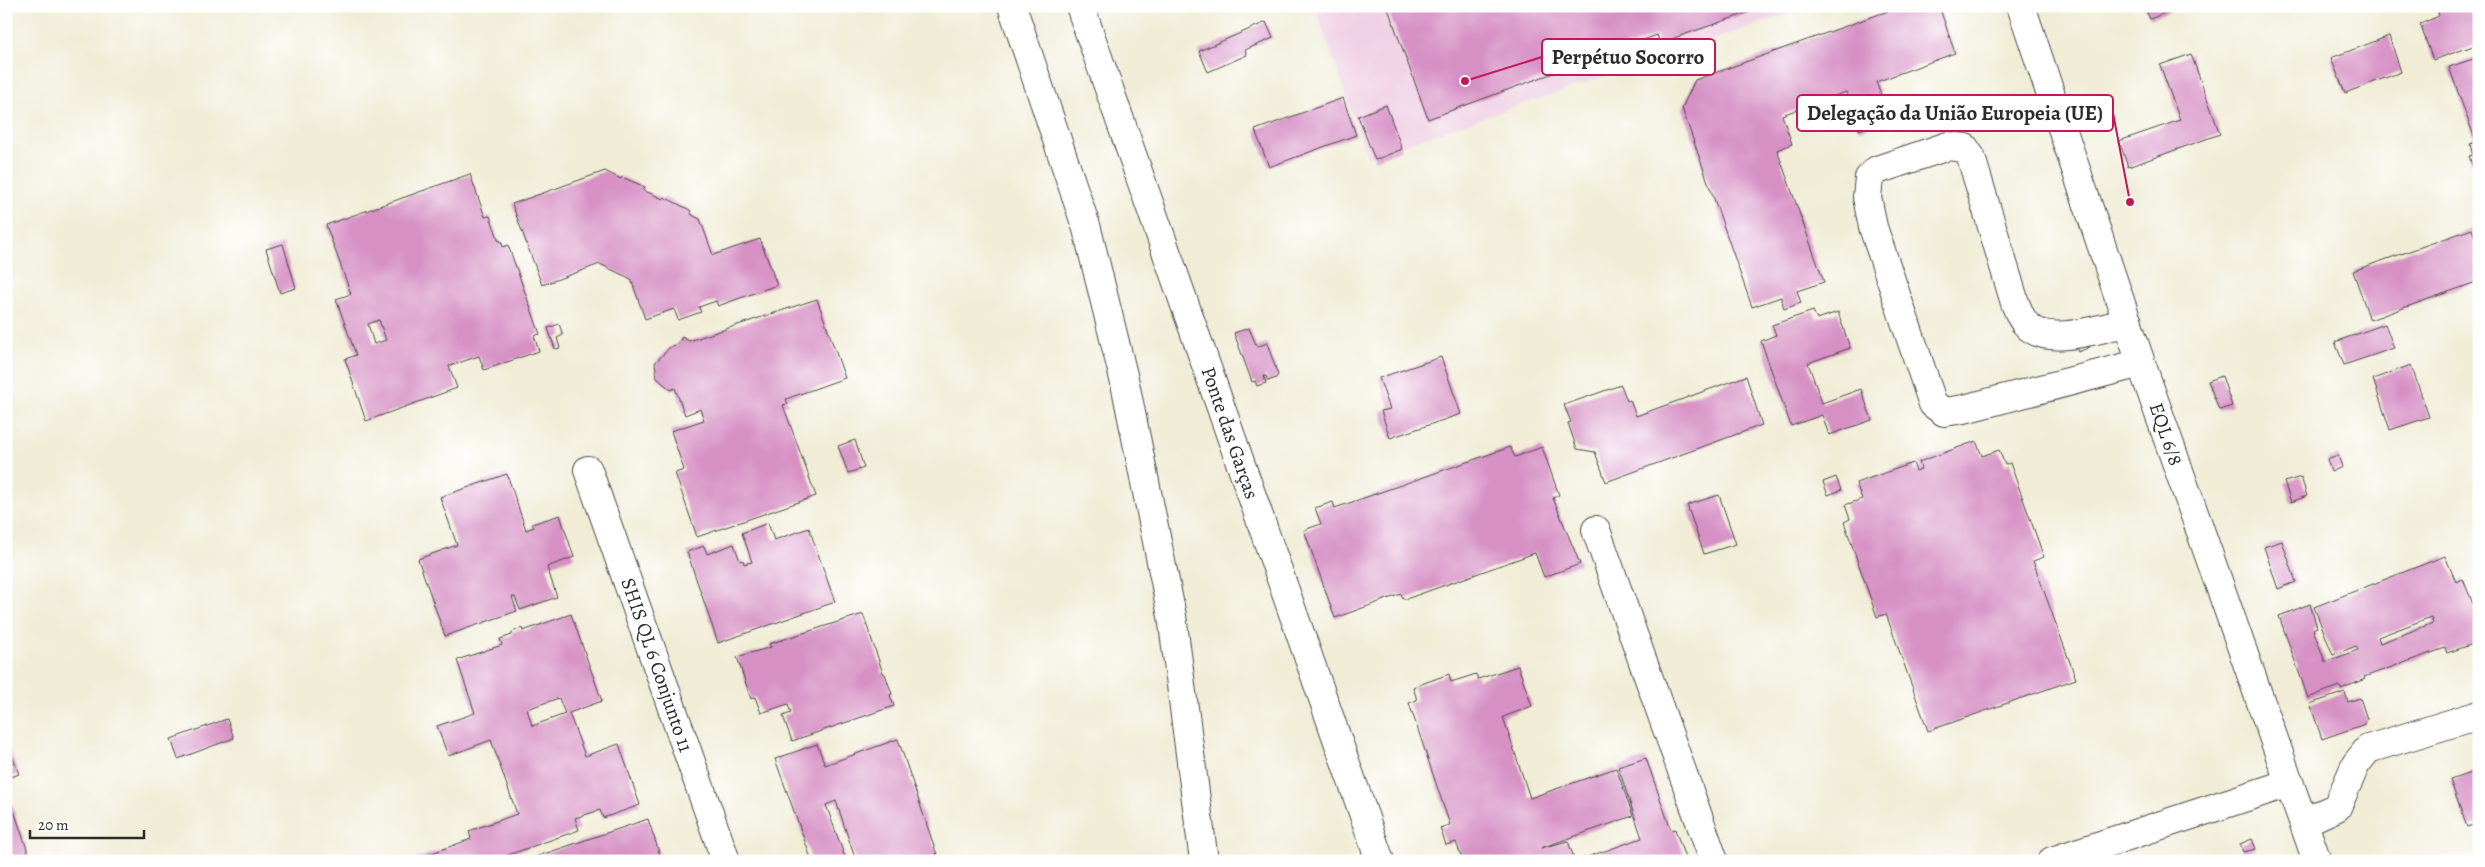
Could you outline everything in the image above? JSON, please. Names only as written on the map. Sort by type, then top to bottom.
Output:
[{"type":"main road","points":[[1012,6],[1088,229],[1125,383],[1172,616],[1204,861]]},
{"type":"main road","name":"Ponte das Garças","points":[[1080,6],[1380,861]]},
{"type":"main road","name":"EQL 6/8","points":[[2021,6],[2141,363],[2317,861]]},
{"type":"main road","points":[[2128,322],[2060,336],[2041,335],[2026,324],[2015,303],[1971,157],[1965,148],[1948,146],[1877,170],[1868,178],[1867,197],[1873,227],[1933,404],[1944,412],[1964,409],[2141,363]]},
{"type":"main road","name":"SHIS QL 6 Conjunto 11","points":[[588,470],[726,861]]},
{"type":"main road","points":[[1596,530],[1714,861]]},
{"type":"main road","points":[[2304,822],[2338,807],[2356,764],[2368,750],[2479,715]]},
{"type":"main road","points":[[2052,861],[2289,783]]},
{"type":"shaded area","points":[[1315,6],[1812,6],[1367,157]]},
{"type":"building","points":[[1387,6],[1764,7],[1660,43],[1657,35],[1428,119]]},
{"type":"building","points":[[1902,6],[1939,6],[1955,53],[1876,82],[1890,119],[1859,130],[1846,92],[1782,115],[1792,144],[1777,150],[1824,282],[1797,291],[1801,303],[1784,309],[1781,297],[1752,307],[1682,108],[1695,80]]},
{"type":"building","points":[[2144,6],[2181,6],[2150,19]]},
{"type":"building","points":[[2436,6],[2479,6],[2479,44],[2433,60],[2420,24],[2439,16]]},
{"type":"building","points":[[1266,22],[1273,38],[1245,50],[1247,55],[1208,72],[1199,51]]},
{"type":"building","points":[[2389,36],[2401,72],[2345,93],[2331,58]]},
{"type":"building","points":[[2191,54],[2220,134],[2128,167],[2119,141],[2180,120],[2160,65]]},
{"type":"building","points":[[2479,57],[2479,165],[2473,167],[2469,156],[2473,155],[2470,144],[2476,142],[2449,67]]},
{"type":"building","points":[[1343,98],[1356,135],[1269,167],[1255,130]]},
{"type":"building","points":[[1386,105],[1402,149],[1375,160],[1358,116]]},
{"type":"building","points":[[605,171],[645,187],[643,190],[663,199],[664,197],[690,210],[692,215],[700,219],[713,255],[760,239],[777,285],[718,306],[716,301],[699,307],[701,312],[678,320],[674,309],[645,319],[631,279],[600,264],[542,285],[512,204]]},
{"type":"building","points":[[470,174],[485,217],[490,216],[503,247],[508,245],[540,334],[534,336],[539,351],[484,370],[479,356],[449,366],[457,388],[366,421],[345,359],[356,355],[336,299],[351,294],[326,225]],"holes":[[[379,320],[386,340],[374,344],[368,324]]]},
{"type":"building","points":[[2472,229],[2479,247],[2479,281],[2370,320],[2353,271]]},
{"type":"building","points":[[283,244],[296,288],[280,293],[266,249]]},
{"type":"building","points":[[817,299],[845,378],[786,399],[788,404],[783,405],[816,496],[697,537],[675,473],[684,470],[671,431],[704,420],[700,409],[685,415],[675,388],[671,390],[657,378],[655,363],[670,347],[678,344],[682,337],[689,341]]},
{"type":"building","points":[[1813,311],[1817,319],[1838,312],[1850,348],[1808,363],[1822,403],[1861,389],[1872,420],[1829,435],[1822,415],[1791,426],[1761,341],[1776,335],[1772,325]]},
{"type":"building","points":[[559,324],[563,335],[557,338],[560,348],[555,349],[548,328]]},
{"type":"building","points":[[2385,324],[2394,348],[2344,365],[2335,342]]},
{"type":"building","points":[[1249,328],[1257,347],[1267,343],[1278,375],[1276,378],[1268,381],[1266,376],[1264,376],[1266,383],[1257,386],[1255,381],[1252,382],[1234,333]]},
{"type":"building","points":[[2087,338],[2090,347],[2078,352],[2075,344]]},
{"type":"building","points":[[1441,357],[1461,414],[1390,438],[1381,411],[1390,409],[1379,378]]},
{"type":"building","points":[[2411,365],[2429,417],[2390,430],[2373,379]]},
{"type":"building","points":[[1746,376],[1762,425],[1606,482],[1595,452],[1577,449],[1568,423],[1571,422],[1564,405],[1621,385],[1627,401],[1630,400],[1636,416]]},
{"type":"building","points":[[2222,376],[2232,406],[2219,410],[2208,381]]},
{"type":"building","points":[[855,440],[864,468],[848,473],[838,446]]},
{"type":"building","points":[[1976,441],[1982,456],[1999,450],[2005,465],[2010,463],[2044,557],[2033,561],[2076,679],[1928,731],[1886,614],[1877,617],[1844,522],[1850,519],[1845,505],[1862,499],[1856,483],[1913,463],[1916,471],[1921,469],[1919,462]]},
{"type":"building","points":[[1510,447],[1515,457],[1542,447],[1559,495],[1553,498],[1580,564],[1544,577],[1535,553],[1406,599],[1403,599],[1401,594],[1335,618],[1304,530],[1321,524],[1315,508],[1333,502],[1335,508]]},
{"type":"building","points":[[2338,455],[2342,467],[2331,472],[2327,459]]},
{"type":"building","points":[[507,474],[526,530],[534,527],[532,524],[560,515],[574,557],[547,567],[557,597],[520,610],[515,597],[512,597],[517,611],[445,636],[418,559],[457,545],[440,497]]},
{"type":"building","points":[[1836,477],[1841,490],[1828,495],[1823,482]]},
{"type":"building","points":[[2301,477],[2307,496],[2291,502],[2284,482]]},
{"type":"building","points":[[1719,495],[1736,544],[1704,554],[1687,505]]},
{"type":"building","points":[[768,523],[774,540],[809,528],[835,602],[718,643],[687,552],[704,546],[707,554],[734,544],[740,561],[743,560],[744,564],[752,562],[742,533]]},
{"type":"building","points":[[2282,541],[2296,582],[2278,589],[2264,547]]},
{"type":"building","points":[[2445,556],[2456,582],[2463,579],[2479,619],[2479,642],[2447,653],[2445,648],[2364,677],[2365,679],[2341,689],[2339,686],[2308,698],[2279,616],[2310,604],[2317,627],[2313,629],[2325,662],[2358,650],[2356,646],[2333,655],[2314,607]],"holes":[[[2431,617],[2433,623],[2380,643],[2378,637]]]},
{"type":"building","points":[[571,614],[602,701],[569,713],[585,756],[619,744],[640,805],[603,818],[600,810],[575,818],[579,830],[491,861],[410,861],[471,839],[469,831],[517,814],[491,740],[448,756],[437,726],[475,713],[457,660],[502,645],[500,639],[512,635],[512,632],[522,628],[523,631]],"holes":[[[559,698],[565,714],[532,726],[527,709]]]},
{"type":"building","points":[[863,614],[892,694],[890,695],[894,706],[792,741],[783,716],[791,713],[788,704],[761,713],[755,697],[751,699],[737,657],[771,647],[769,644]]},
{"type":"building","points":[[1518,666],[1532,706],[1503,717],[1530,798],[1616,768],[1633,816],[1541,848],[1568,841],[1575,861],[1463,861],[1456,842],[1446,845],[1440,828],[1450,825],[1409,703],[1417,700],[1413,687],[1449,674],[1451,682],[1476,674],[1478,679]]},
{"type":"building","points":[[2345,692],[2348,702],[2360,698],[2367,719],[2365,724],[2322,739],[2310,704]]},
{"type":"building","points":[[227,719],[234,738],[178,759],[171,739]]},
{"type":"building","points":[[898,739],[939,861],[856,861],[836,801],[826,805],[846,860],[812,861],[775,759],[817,744],[825,765]]},
{"type":"building","points":[[6,740],[19,774],[6,779]]},
{"type":"building","points":[[1646,758],[1671,830],[1675,829],[1686,861],[1576,861],[1642,838],[1618,767]]},
{"type":"building","points":[[2479,770],[2479,823],[2467,827],[2450,780]]},
{"type":"building","points":[[7,790],[31,861],[6,861]]},
{"type":"building","points":[[648,819],[662,861],[526,861],[526,860]]},
{"type":"building","points":[[2252,839],[2256,849],[2243,852],[2240,844]]},
{"type":"place","name":"Perpétuo Socorro","points":[[1465,81]]},
{"type":"place","name":"Delegação da União Europeia (UE)","points":[[2130,202]]}]
